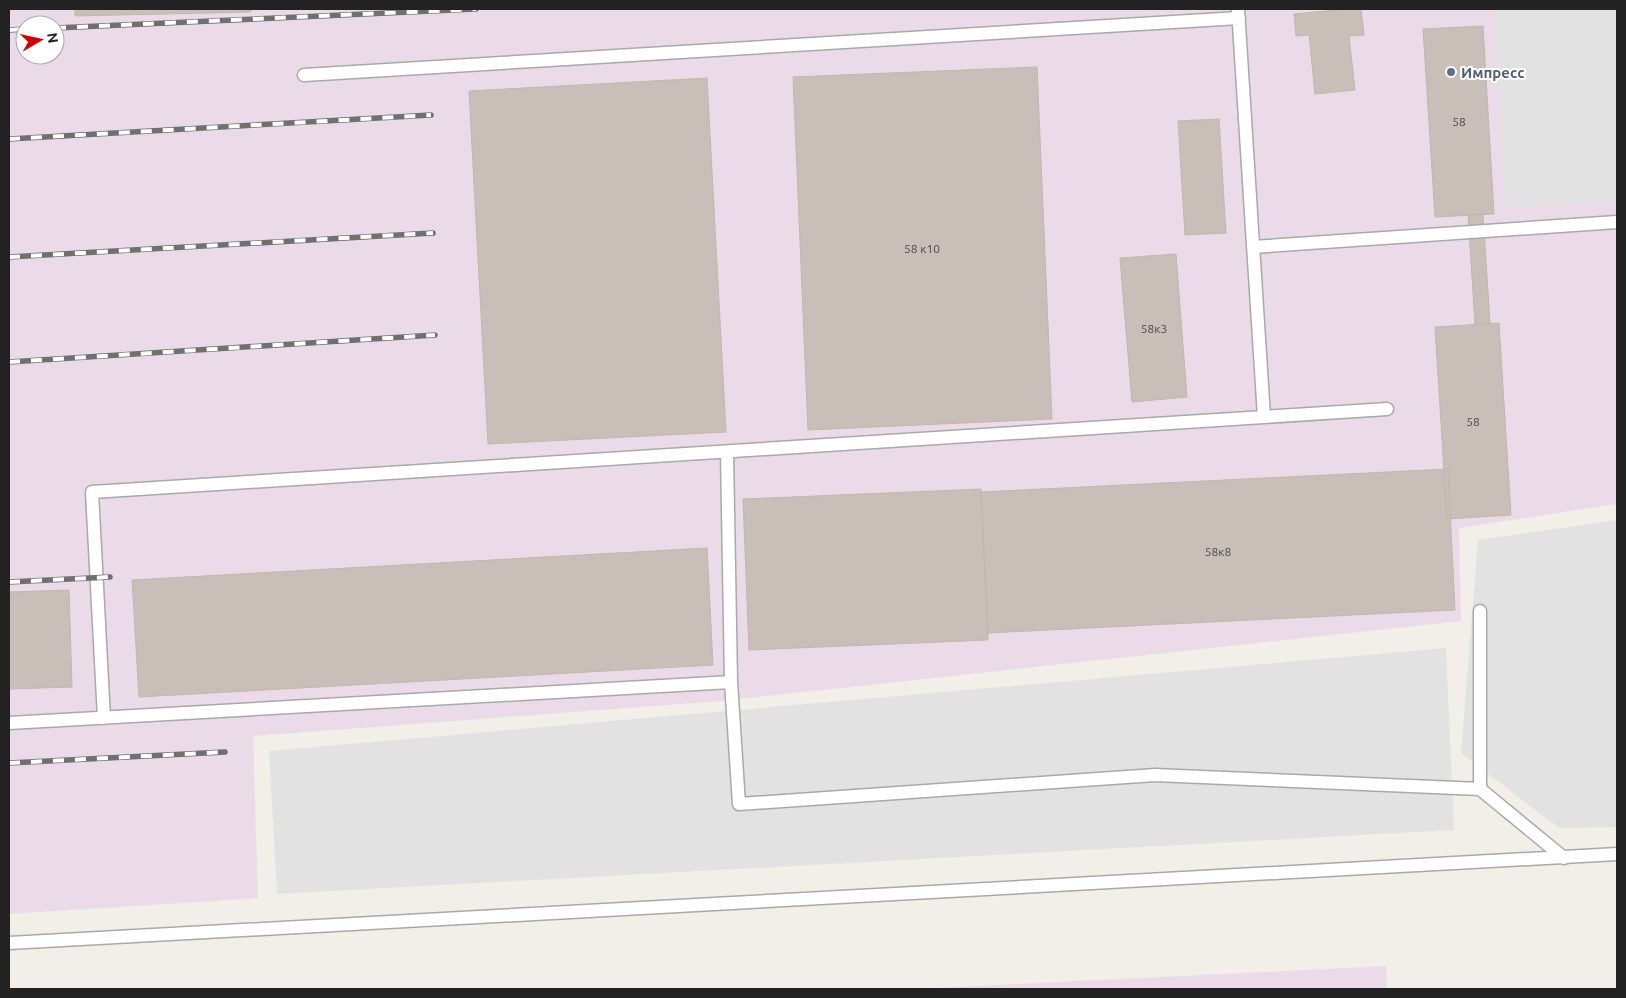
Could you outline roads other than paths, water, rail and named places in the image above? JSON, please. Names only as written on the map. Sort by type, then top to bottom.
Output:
[{"type":"lane","points":[[304,75],[1239,13],[1264,417]]},
{"type":"lane","points":[[1253,247],[1617,222]]},
{"type":"lane","points":[[104,718],[92,492],[1387,409]]},
{"type":"lane","points":[[727,452],[731,682],[739,804],[1154,776],[1480,788],[1564,858]]},
{"type":"lane","points":[[1480,611],[1480,788]]},
{"type":"lane","points":[[9,723],[731,682]]},
{"type":"lane","points":[[9,943],[1617,854]]},
{"type":"railway","points":[[65,28],[476,9]]},
{"type":"railway","points":[[9,30],[15,30]]},
{"type":"railway","points":[[9,139],[431,115]]},
{"type":"railway","points":[[9,257],[433,233]]},
{"type":"railway","points":[[9,362],[435,335]]},
{"type":"railway","points":[[9,582],[110,577]]},
{"type":"railway","points":[[9,763],[225,752]]},
{"type":"place","name":"Импресс","points":[[1451,72]]}]
